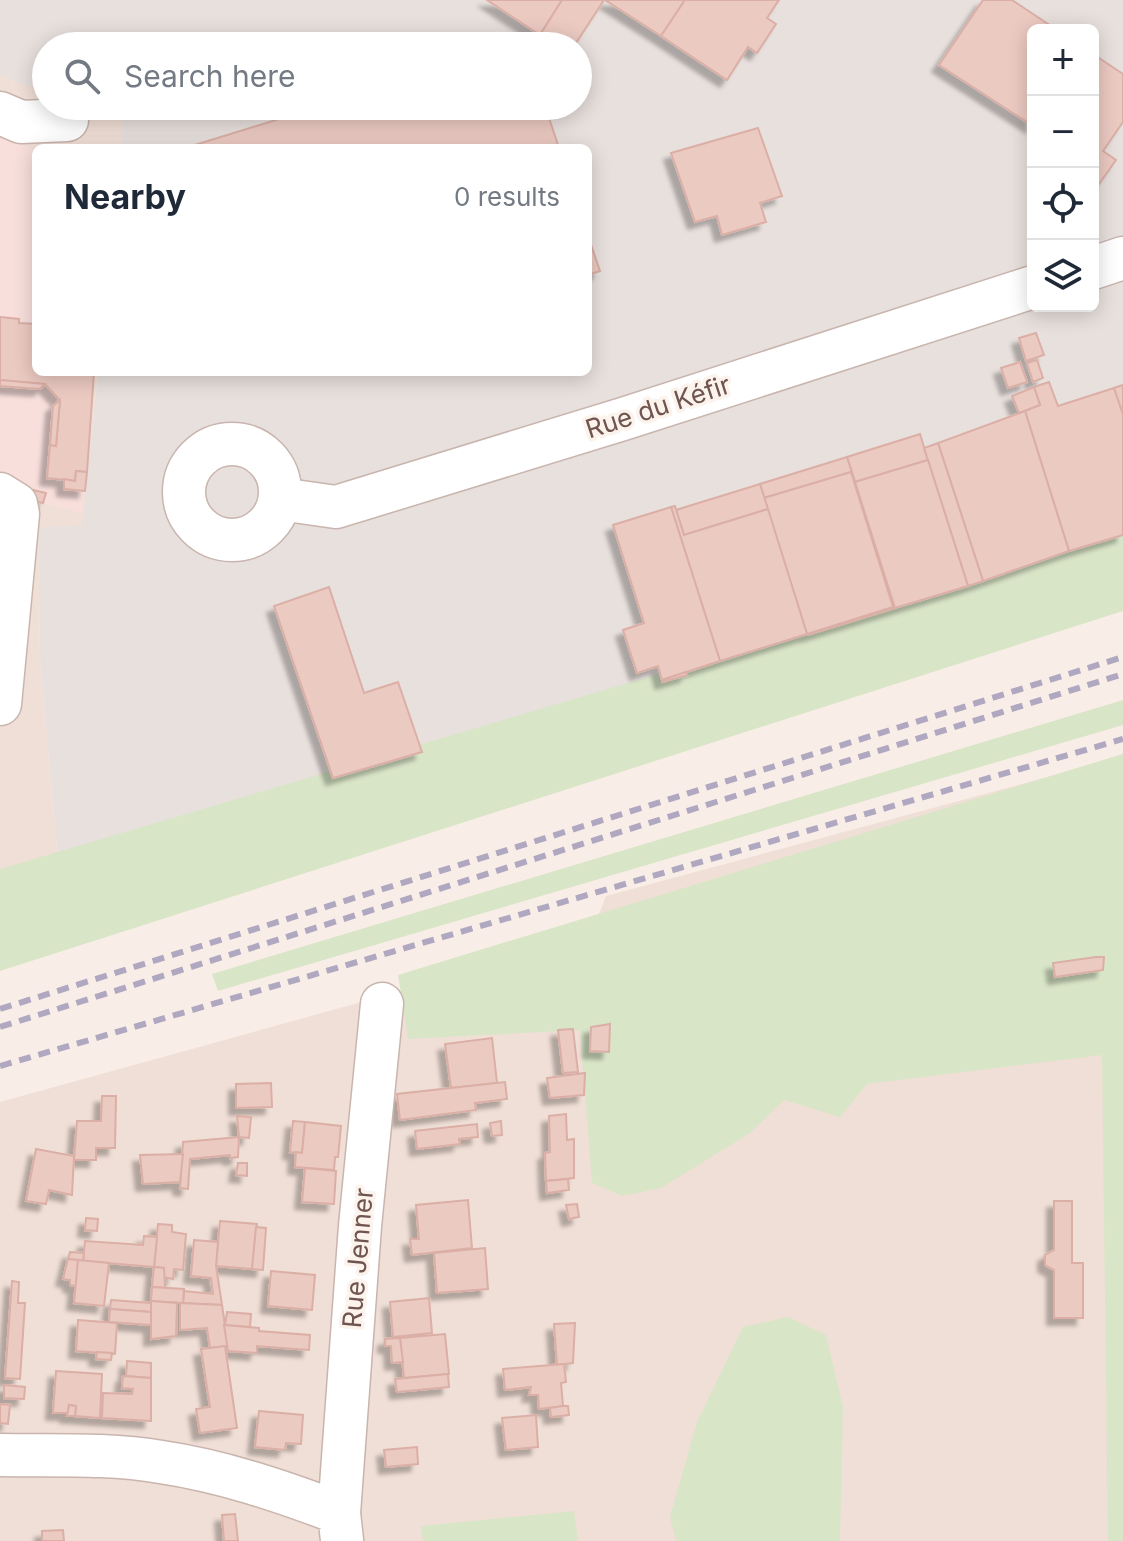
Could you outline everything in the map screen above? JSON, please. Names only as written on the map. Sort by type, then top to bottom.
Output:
[{"type":"street","points":[[0,113],[21,122],[67,120]]},
{"type":"street","points":[[1099,266],[1123,258]]},
{"type":"street","name":"Rue du Kéfir","points":[[280,499],[336,507],[1027,289]]},
{"type":"street","points":[[0,704],[18,514],[8,499]]},
{"type":"street","name":"Rue Jenner","points":[[340,1527],[360,1226],[382,1004]]},
{"type":"street","points":[[0,1455],[158,1461],[222,1474],[340,1527]]},
{"type":"shaded area","points":[[0,0],[1123,0],[1123,611],[58,859],[40,659],[38,528],[82,525],[98,376],[592,376],[592,144],[121,144],[123,120],[592,120],[592,32],[32,32],[32,85],[25,86],[0,75]]},
{"type":"shaded area","points":[[0,75],[25,86],[32,85],[32,120],[123,120],[121,144],[32,144],[32,376],[98,376],[82,526],[38,528],[40,659],[58,859],[0,971]]},
{"type":"shaded area","points":[[0,135],[32,149],[32,376],[95,376],[82,513],[17,496],[0,488]]},
{"type":"shaded area","points":[[1123,754],[1123,1541],[0,1541],[0,1102],[589,939],[606,896]]},
{"type":"green space","points":[[1123,529],[1123,611],[0,971],[0,869],[989,576]]},
{"type":"green space","points":[[1123,700],[1123,725],[218,991],[212,974]]},
{"type":"green space","points":[[1123,754],[1123,1541],[1108,1541],[1102,1055],[867,1084],[840,1117],[784,1100],[750,1133],[661,1188],[622,1196],[592,1183],[580,1030],[408,1039],[398,975]]},
{"type":"green space","points":[[788,1317],[826,1335],[843,1407],[840,1541],[676,1541],[670,1517],[697,1422],[743,1327]]},
{"type":"green space","points":[[574,1511],[578,1541],[423,1541],[421,1526]]},
{"type":"building","points":[[487,0],[562,0],[542,32],[535,32]]},
{"type":"building","points":[[562,0],[604,0],[583,32],[542,32]]},
{"type":"building","points":[[605,0],[685,0],[661,36]]},
{"type":"building","points":[[685,0],[779,0],[767,18],[776,24],[757,53],[748,47],[727,80],[661,36]]},
{"type":"building","points":[[983,0],[1012,0],[1048,24],[1027,24],[1027,122],[939,65]]},
{"type":"building","points":[[1099,58],[1123,74],[1123,122],[1103,151],[1116,160],[1099,184]]},
{"type":"building","points":[[276,120],[550,120],[558,144],[198,144]]},
{"type":"building","points":[[758,128],[782,196],[760,203],[766,222],[722,235],[717,216],[695,222],[671,153]]},
{"type":"building","points":[[592,248],[600,271],[592,274]]},
{"type":"building","points":[[0,317],[32,324],[32,376],[94,376],[87,472],[76,471],[75,481],[47,478],[50,445],[56,446],[60,400],[45,384],[0,380]]},
{"type":"building","points":[[1036,333],[1044,355],[1026,361],[1019,338]]},
{"type":"building","points":[[1037,360],[1043,378],[1033,382],[1027,363]]},
{"type":"building","points":[[1020,362],[1027,382],[1008,388],[1001,368]]},
{"type":"building","points":[[0,380],[45,384],[40,389],[0,386]]},
{"type":"building","points":[[1049,382],[1058,406],[1114,388],[1123,414],[1123,535],[1069,551],[1025,411],[1040,405],[1034,387]]},
{"type":"building","points":[[1123,385],[1123,414],[1114,388]]},
{"type":"building","points":[[1034,387],[1040,405],[1019,413],[1012,396]]},
{"type":"building","points":[[60,400],[56,446],[50,445],[53,406]]},
{"type":"building","points":[[1025,411],[1069,551],[983,581],[938,443]]},
{"type":"building","points":[[920,434],[928,460],[855,482],[847,457]]},
{"type":"building","points":[[938,443],[983,581],[968,586],[924,448]]},
{"type":"building","points":[[847,457],[895,608],[807,635],[893,607],[851,472],[764,498],[760,484]]},
{"type":"building","points":[[928,460],[968,586],[895,608],[855,482]]},
{"type":"building","points":[[76,471],[87,472],[85,491],[64,489],[64,479],[75,481]]},
{"type":"building","points":[[851,472],[893,607],[807,634],[764,498]]},
{"type":"building","points":[[760,484],[768,509],[684,535],[676,510]]},
{"type":"building","points":[[29,489],[46,493],[43,503],[26,499]]},
{"type":"building","points":[[675,506],[684,535],[768,509],[807,634],[720,661],[671,507]]},
{"type":"building","points":[[671,507],[720,661],[662,680],[658,666],[637,673],[623,630],[644,623],[613,525]]},
{"type":"building","points":[[329,587],[364,693],[398,682],[422,752],[333,778],[274,606]]},
{"type":"building","points":[[686,672],[687,675],[662,682],[662,680]]},
{"type":"building","points":[[1104,957],[1103,970],[1055,977],[1053,963]]},
{"type":"building","points":[[610,1024],[609,1052],[590,1051],[591,1027]]},
{"type":"building","points":[[573,1029],[578,1072],[563,1073],[558,1030]]},
{"type":"building","points":[[492,1038],[497,1083],[451,1088],[445,1044]]},
{"type":"building","points":[[585,1073],[584,1095],[550,1098],[547,1078]]},
{"type":"building","points":[[505,1082],[507,1099],[475,1103],[476,1110],[400,1120],[397,1094]]},
{"type":"building","points":[[271,1083],[272,1107],[236,1108],[236,1084]]},
{"type":"building","points":[[102,1096],[116,1096],[115,1148],[96,1148],[96,1160],[74,1160],[77,1121],[101,1121]]},
{"type":"building","points":[[566,1114],[567,1140],[574,1139],[574,1178],[546,1181],[545,1153],[550,1152],[549,1116]]},
{"type":"building","points":[[237,1116],[251,1117],[249,1138],[239,1137]]},
{"type":"building","points":[[293,1121],[305,1122],[302,1153],[290,1152]]},
{"type":"building","points":[[501,1121],[502,1135],[492,1136],[490,1123]]},
{"type":"building","points":[[305,1122],[341,1126],[334,1170],[295,1167],[296,1152],[302,1153]]},
{"type":"building","points":[[477,1124],[478,1137],[459,1139],[460,1144],[417,1149],[415,1131]]},
{"type":"building","points":[[239,1137],[238,1157],[190,1159],[188,1189],[180,1188],[183,1142]]},
{"type":"building","points":[[36,1149],[74,1156],[72,1195],[49,1190],[46,1204],[26,1201]]},
{"type":"building","points":[[183,1154],[180,1182],[143,1184],[140,1155]]},
{"type":"building","points":[[238,1163],[247,1163],[247,1176],[236,1175]]},
{"type":"building","points":[[305,1168],[336,1171],[334,1204],[302,1202]]},
{"type":"building","points":[[568,1179],[569,1190],[547,1193],[546,1181]]},
{"type":"building","points":[[468,1200],[472,1248],[412,1255],[410,1239],[419,1239],[416,1205]]},
{"type":"building","points":[[1054,1201],[1072,1201],[1072,1263],[1083,1263],[1083,1318],[1054,1318],[1054,1270],[1045,1265],[1045,1255],[1054,1250]]},
{"type":"building","points":[[577,1204],[579,1217],[569,1219],[566,1205]]},
{"type":"building","points":[[86,1218],[98,1219],[97,1231],[85,1230]]},
{"type":"building","points":[[220,1221],[257,1224],[252,1269],[216,1266]]},
{"type":"building","points":[[158,1224],[172,1225],[172,1232],[186,1234],[183,1270],[174,1269],[173,1279],[163,1277],[164,1268],[154,1267]]},
{"type":"building","points":[[256,1227],[266,1228],[263,1270],[252,1269]]},
{"type":"building","points":[[144,1236],[157,1237],[154,1267],[83,1261],[85,1241],[143,1245]]},
{"type":"building","points":[[194,1240],[218,1242],[216,1266],[222,1305],[183,1303],[184,1291],[213,1294],[211,1278],[191,1276]]},
{"type":"building","points":[[485,1248],[488,1289],[437,1293],[434,1253]]},
{"type":"building","points":[[70,1252],[84,1253],[83,1261],[68,1259]]},
{"type":"building","points":[[68,1259],[78,1260],[76,1286],[70,1285],[70,1280],[63,1279]]},
{"type":"building","points":[[78,1260],[109,1263],[104,1306],[74,1303]]},
{"type":"building","points":[[154,1267],[164,1268],[165,1288],[152,1287]]},
{"type":"building","points":[[271,1271],[315,1275],[312,1310],[268,1306]]},
{"type":"building","points":[[12,1281],[19,1282],[18,1303],[25,1303],[20,1379],[5,1378]]},
{"type":"building","points":[[152,1287],[184,1289],[183,1303],[151,1301]]},
{"type":"building","points":[[429,1298],[432,1333],[393,1337],[390,1302]]},
{"type":"building","points":[[111,1300],[151,1303],[151,1312],[110,1309]]},
{"type":"building","points":[[151,1301],[177,1303],[176,1336],[151,1339]]},
{"type":"building","points":[[180,1303],[222,1305],[228,1346],[210,1348],[207,1328],[180,1330]]},
{"type":"building","points":[[110,1309],[151,1312],[151,1325],[109,1322]]},
{"type":"building","points":[[227,1312],[251,1314],[250,1327],[225,1325]]},
{"type":"building","points":[[78,1320],[117,1323],[115,1354],[76,1351]]},
{"type":"building","points":[[575,1323],[573,1363],[557,1365],[554,1324]]},
{"type":"building","points":[[224,1325],[310,1335],[309,1350],[257,1346],[257,1353],[228,1351]]},
{"type":"building","points":[[445,1334],[449,1374],[404,1378],[400,1338]]},
{"type":"building","points":[[400,1338],[403,1362],[392,1363],[391,1346],[385,1346],[385,1339]]},
{"type":"building","points":[[225,1346],[237,1428],[200,1433],[196,1409],[210,1407],[201,1349]]},
{"type":"building","points":[[97,1352],[112,1353],[111,1360],[96,1359]]},
{"type":"building","points":[[127,1361],[151,1363],[151,1378],[126,1376]]},
{"type":"building","points":[[564,1364],[566,1382],[561,1383],[563,1406],[539,1409],[538,1395],[529,1395],[531,1387],[505,1390],[503,1369]]},
{"type":"building","points":[[56,1371],[102,1374],[100,1418],[75,1416],[76,1406],[69,1405],[68,1413],[53,1413]]},
{"type":"building","points":[[448,1374],[449,1387],[397,1392],[395,1379]]},
{"type":"building","points":[[123,1376],[151,1378],[151,1421],[102,1418],[103,1393],[132,1394],[133,1389],[122,1388]]},
{"type":"building","points":[[4,1385],[25,1387],[24,1399],[4,1398]]},
{"type":"building","points":[[0,1404],[10,1405],[8,1424],[0,1423]]},
{"type":"building","points":[[69,1405],[76,1406],[75,1416],[67,1416]]},
{"type":"building","points":[[568,1406],[569,1415],[551,1417],[550,1408]]},
{"type":"building","points":[[259,1411],[303,1415],[301,1444],[286,1443],[285,1450],[255,1447]]},
{"type":"building","points":[[536,1415],[538,1447],[506,1450],[502,1418]]},
{"type":"building","points":[[417,1447],[418,1464],[386,1467],[384,1450]]},
{"type":"building","points":[[235,1514],[238,1541],[224,1541],[222,1515]]},
{"type":"building","points":[[63,1530],[64,1541],[42,1541],[42,1531]]},
{"type":"railway","points":[[0,1009],[1123,657]]},
{"type":"railway","points":[[0,1027],[1123,674]]},
{"type":"railway","points":[[0,1066],[1123,739]]}]
